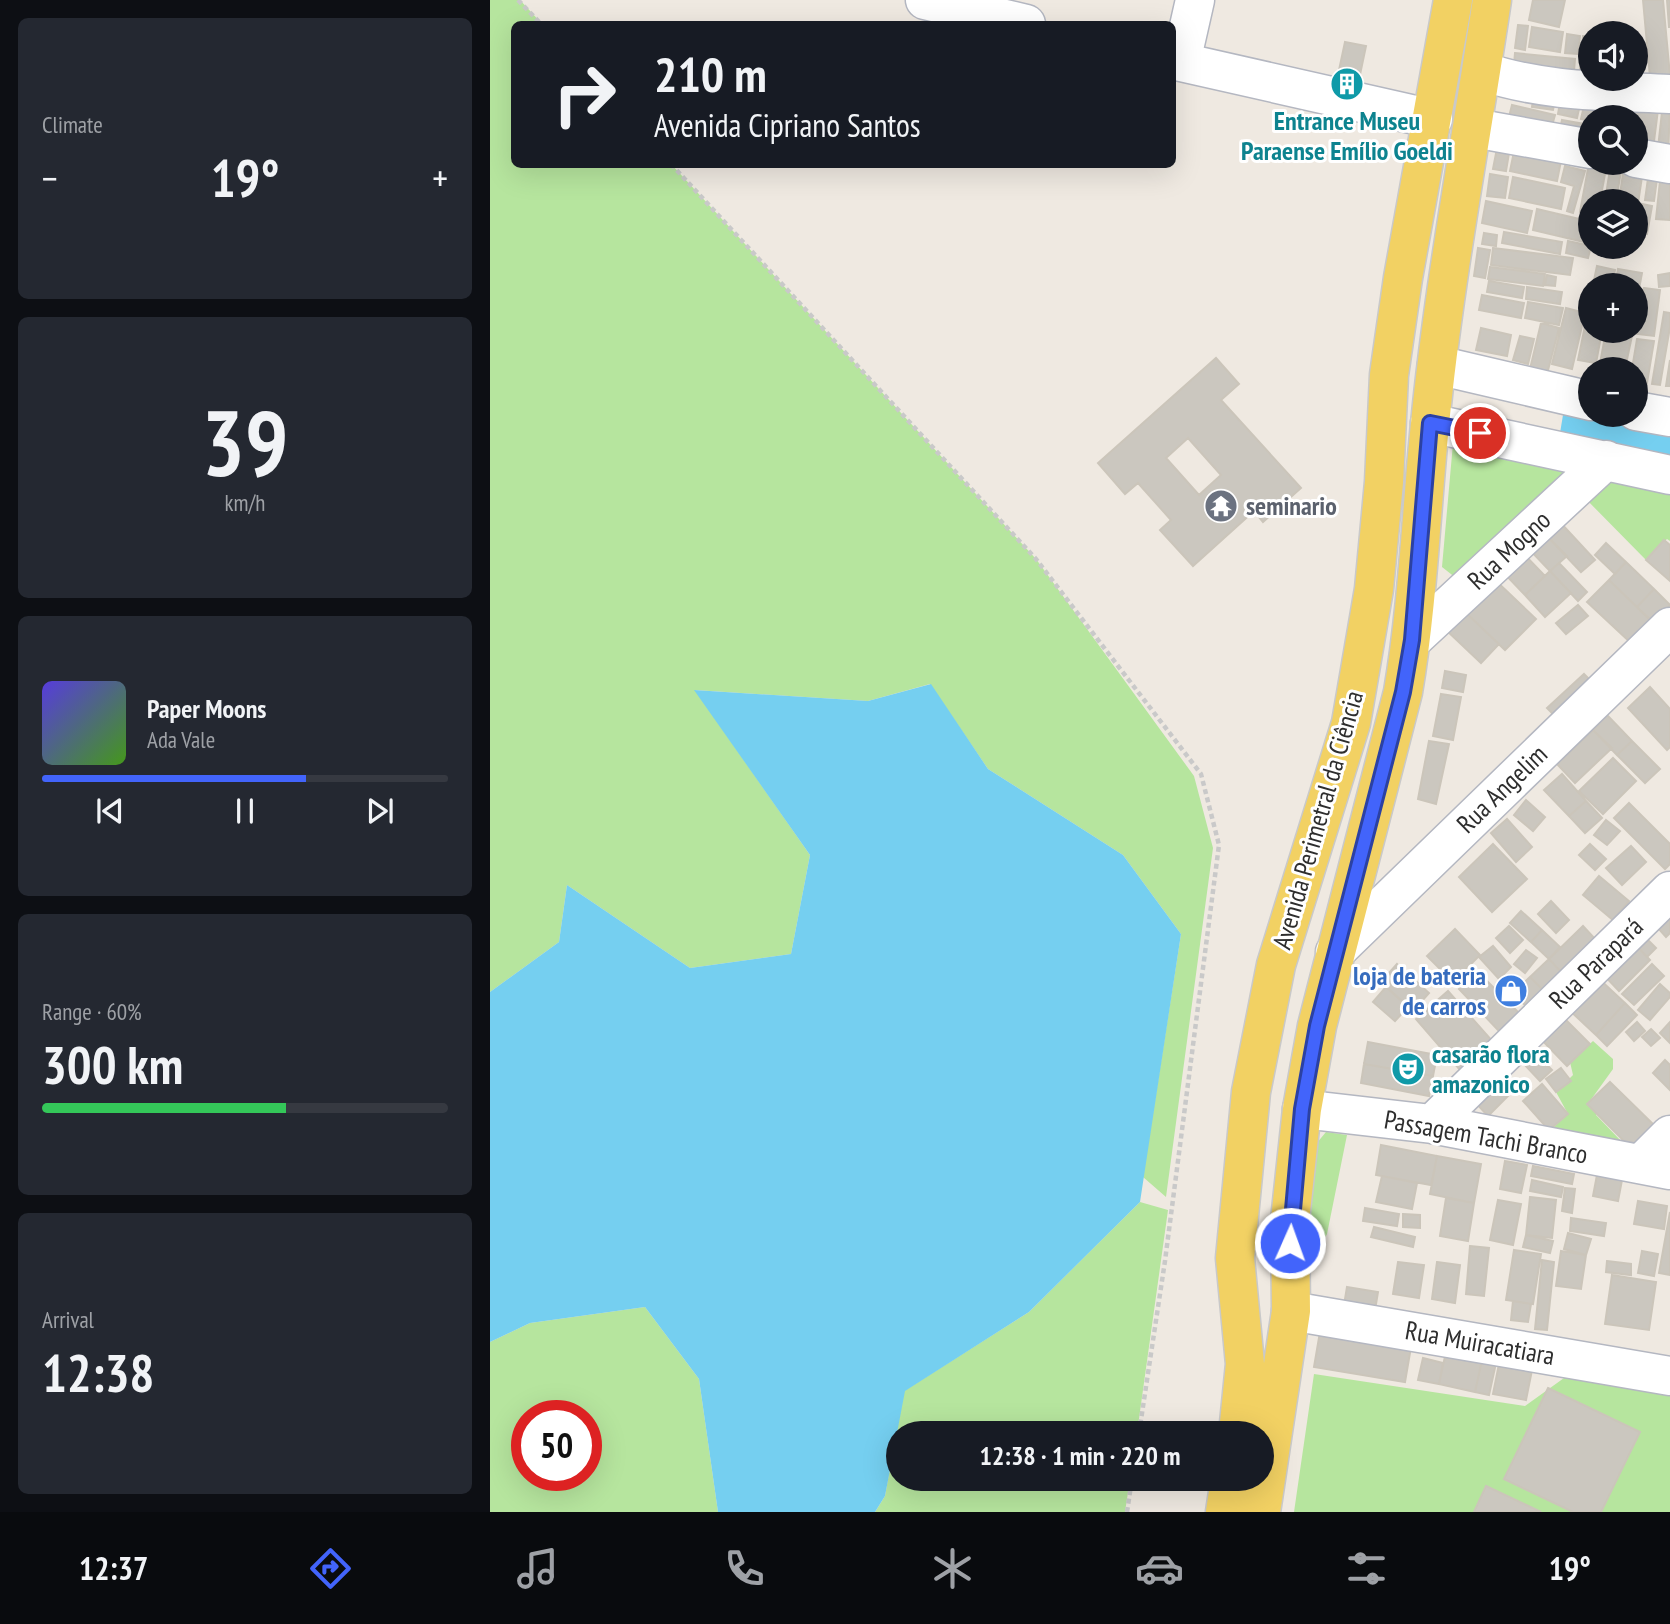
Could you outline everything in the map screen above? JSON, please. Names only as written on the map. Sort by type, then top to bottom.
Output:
[{"type":"main road","name":"Avenida Perimetral da Ciência","points":[[1239,1421],[1245,1364],[1234,1258],[1251,1092],[1276,965],[1350,723],[1374,589],[1384,482],[1389,375],[1401,290],[1453,0]]},
{"type":"main road","name":"Avenida Perimetral da Ciência","points":[[1261,1512],[1291,1311],[1290,1220],[1302,1109],[1317,1026],[1403,692],[1412,640],[1437,365],[1492,0]]},
{"type":"main road","points":[[1225,1512],[1228,1491]]},
{"type":"street","points":[[925,0],[1013,21]]},
{"type":"street","points":[[1195,0],[1177,61],[1433,119]]},
{"type":"street","points":[[1482,72],[1512,82],[1587,90],[1670,94]]},
{"type":"street","points":[[1474,128],[1578,147]]},
{"type":"street","points":[[1648,160],[1670,164]]},
{"type":"street","points":[[1437,365],[1578,398]]},
{"type":"street","points":[[1648,413],[1670,417]]},
{"type":"street","points":[[1430,423],[1670,475]]},
{"type":"street","name":"Rua Mogno","points":[[1412,640],[1606,460]]},
{"type":"street","name":"Rua Angelim","points":[[1335,952],[1670,627]]},
{"type":"street","name":"Rua Parapará","points":[[1432,1124],[1670,891]]},
{"type":"street","name":"Passagem Tachi Branco","points":[[1302,1109],[1432,1124],[1656,1167]]},
{"type":"street","points":[[1656,1167],[1670,1135]]},
{"type":"street","name":"Rua Muiracatiara","points":[[1291,1311],[1670,1376]]},
{"type":"path","points":[[518,0],[538,21]]},
{"type":"path","points":[[675,168],[1036,559],[1200,774],[1219,845],[1165,1262],[1141,1421]]},
{"type":"path","points":[[1127,1512],[1130,1491]]},
{"type":"green space","points":[[490,0],[520,0],[539,21],[511,21],[511,168],[675,168],[1036,559],[1194,776],[1213,848],[1166,1197],[1143,1177],[1181,934],[1123,855],[988,769],[930,684],[868,701],[695,690],[810,855],[791,954],[690,968],[567,885],[559,942],[490,992]]},
{"type":"green space","points":[[1454,432],[1582,475],[1456,578],[1442,567]]},
{"type":"green space","points":[[1609,466],[1670,480],[1670,541],[1667,539],[1646,560],[1582,495]]},
{"type":"green space","points":[[1593,1041],[1613,1059],[1613,1069],[1590,1101],[1601,1108],[1596,1115],[1623,1143],[1548,1132],[1568,1114],[1556,1092],[1573,1075],[1570,1062]]},
{"type":"green space","points":[[1326,1132],[1347,1135],[1327,1234],[1314,1255],[1306,1241],[1306,1156]]},
{"type":"green space","points":[[1140,1202],[1168,1210],[1139,1421],[899,1421],[904,1391],[1029,1312]]},
{"type":"green space","points":[[645,1307],[699,1379],[718,1512],[490,1512],[490,1342],[530,1323]]},
{"type":"green space","points":[[1571,1373],[1670,1391],[1670,1512],[1294,1512],[1314,1374],[1525,1406]]},
{"type":"green space","points":[[886,1490],[1128,1491],[1125,1512],[875,1512]]},
{"type":"water","points":[[1565,403],[1578,409],[1578,427],[1648,427],[1648,421],[1670,425],[1670,457],[1560,433]]},
{"type":"water","points":[[931,684],[988,769],[1123,855],[1181,934],[1140,1202],[1029,1312],[905,1391],[899,1421],[886,1421],[886,1491],[875,1512],[718,1512],[699,1379],[645,1307],[530,1323],[490,1342],[490,992],[559,942],[567,885],[690,968],[791,954],[810,855],[694,690],[868,701]]},
{"type":"building","points":[[1533,0],[1565,0],[1559,27],[1529,20]]},
{"type":"building","points":[[1643,0],[1663,0],[1670,76],[1650,77],[1648,21],[1645,21]]},
{"type":"building","points":[[1667,0],[1670,0],[1670,27],[1669,27]]},
{"type":"building","points":[[1518,25],[1528,26],[1525,50],[1515,48]]},
{"type":"building","points":[[1532,27],[1563,32],[1560,52],[1529,47]]},
{"type":"building","points":[[1567,34],[1578,36],[1578,54],[1565,53]]},
{"type":"building","name":"Entrance Museu Paraense Emílio Goeldi","points":[[1345,42],[1366,46],[1349,127],[1328,122]]},
{"type":"building","points":[[1515,53],[1575,59],[1573,83],[1513,76]]},
{"type":"building","points":[[1535,88],[1557,92],[1553,110],[1532,107]]},
{"type":"building","points":[[1562,92],[1582,95],[1577,118],[1558,114]]},
{"type":"building","points":[[1633,99],[1659,102],[1652,157],[1648,156],[1648,105],[1632,105]]},
{"type":"building","points":[[1604,101],[1614,103],[1614,105],[1603,105]]},
{"type":"building","points":[[1663,103],[1670,104],[1668,159],[1657,157]]},
{"type":"building","points":[[1512,105],[1555,115],[1549,136],[1507,125]]},
{"type":"building","points":[[1562,120],[1578,123],[1578,144],[1558,140]]},
{"type":"building","points":[[1499,138],[1511,141],[1506,171],[1493,169]]},
{"type":"building","points":[[1516,142],[1563,151],[1557,181],[1510,171]]},
{"type":"building","points":[[1565,166],[1578,169],[1578,175],[1584,175],[1573,213],[1567,211],[1574,186],[1561,182]]},
{"type":"building","points":[[1649,171],[1658,172],[1654,201],[1648,200]]},
{"type":"building","points":[[1661,171],[1670,172],[1670,220],[1656,219]]},
{"type":"building","points":[[1490,174],[1508,177],[1505,198],[1487,196]]},
{"type":"building","points":[[1587,175],[1605,175],[1602,189],[1584,189]]},
{"type":"building","points":[[1609,175],[1620,175],[1618,189],[1607,189]]},
{"type":"building","points":[[1623,175],[1642,175],[1640,189],[1621,189]]},
{"type":"building","points":[[1513,177],[1565,188],[1561,209],[1509,198]]},
{"type":"building","points":[[1486,201],[1532,211],[1527,233],[1482,223]]},
{"type":"building","points":[[1648,205],[1652,206],[1648,228]]},
{"type":"building","points":[[1537,209],[1578,219],[1578,241],[1533,230]]},
{"type":"building","points":[[1504,232],[1562,242],[1560,254],[1502,243]]},
{"type":"building","points":[[1484,233],[1497,235],[1496,246],[1482,244]]},
{"type":"building","points":[[1568,241],[1578,243],[1578,256],[1566,253]]},
{"type":"building","points":[[1478,248],[1490,250],[1485,278],[1474,276]]},
{"type":"building","points":[[1493,248],[1573,258],[1570,275],[1491,265]]},
{"type":"building","points":[[1597,266],[1615,270],[1614,273],[1596,273]]},
{"type":"building","points":[[1490,267],[1545,274],[1543,286],[1488,279]]},
{"type":"building","points":[[1618,269],[1642,273],[1617,273]]},
{"type":"building","points":[[1670,273],[1670,286],[1659,287],[1658,275]]},
{"type":"building","points":[[1547,275],[1556,277],[1555,286],[1545,285]]},
{"type":"building","points":[[1489,281],[1524,287],[1522,298],[1487,292]]},
{"type":"building","points":[[1527,287],[1562,292],[1560,304],[1526,299]]},
{"type":"building","points":[[1648,288],[1660,290],[1654,336],[1648,335]]},
{"type":"building","points":[[1482,295],[1524,303],[1521,318],[1479,310]]},
{"type":"building","points":[[1528,302],[1563,308],[1559,325],[1525,318]]},
{"type":"building","points":[[1566,308],[1578,311],[1578,343],[1572,369],[1552,364]]},
{"type":"building","points":[[1664,312],[1670,313],[1670,327],[1660,385],[1652,384]]},
{"type":"building","points":[[1541,323],[1559,328],[1547,374],[1530,369]]},
{"type":"building","points":[[1481,328],[1511,335],[1507,356],[1476,350]]},
{"type":"building","points":[[1520,336],[1534,339],[1528,364],[1513,360]]},
{"type":"building","points":[[1654,341],[1648,377],[1648,357],[1634,357],[1636,343]]},
{"type":"building","points":[[1582,343],[1600,343],[1597,357],[1579,357]]},
{"type":"building","points":[[1604,343],[1630,343],[1628,357],[1601,357]]},
{"type":"building","points":[[1216,358],[1239,384],[1221,400],[1301,488],[1263,522],[1254,511],[1193,566],[1160,530],[1171,520],[1138,483],[1125,494],[1098,463]],"holes":[[[1188,438],[1221,475],[1199,495],[1166,458]]]},
{"type":"building","points":[[1670,360],[1670,386],[1666,386]]},
{"type":"building","points":[[1558,520],[1595,560],[1581,572],[1544,533]]},
{"type":"building","points":[[1544,533],[1567,556],[1550,571],[1528,548]]},
{"type":"building","points":[[1664,540],[1670,545],[1670,581],[1646,560]]},
{"type":"building","points":[[1606,543],[1626,562],[1615,574],[1595,555]]},
{"type":"building","points":[[1522,552],[1545,576],[1525,595],[1502,571]]},
{"type":"building","points":[[1626,562],[1654,589],[1637,607],[1609,580]]},
{"type":"building","points":[[1559,563],[1587,592],[1578,601],[1550,571]]},
{"type":"building","points":[[1550,571],[1571,593],[1545,617],[1525,595]]},
{"type":"building","points":[[1494,579],[1536,619],[1505,650],[1463,610]]},
{"type":"building","points":[[1609,580],[1651,621],[1630,642],[1587,602]]},
{"type":"building","points":[[1654,589],[1670,605],[1655,624],[1637,607]]},
{"type":"building","points":[[1578,605],[1588,616],[1566,634],[1556,623]]},
{"type":"building","points":[[1463,610],[1499,644],[1481,663],[1445,629]]},
{"type":"building","points":[[1445,671],[1466,675],[1463,692],[1442,688]]},
{"type":"building","points":[[1584,674],[1591,681],[1554,715],[1547,708]]},
{"type":"building","points":[[1650,687],[1670,709],[1670,747],[1667,750],[1628,708]]},
{"type":"building","points":[[1441,694],[1461,697],[1453,740],[1433,736]]},
{"type":"building","points":[[1607,715],[1632,741],[1617,755],[1593,730]]},
{"type":"building","points":[[1593,730],[1612,748],[1575,783],[1557,764]]},
{"type":"building","points":[[1429,741],[1449,744],[1436,804],[1418,799]]},
{"type":"building","points":[[1632,741],[1660,769],[1645,783],[1617,755]]},
{"type":"building","points":[[1613,758],[1636,781],[1603,814],[1579,791]]},
{"type":"building","points":[[1562,774],[1586,801],[1569,816],[1544,790]]},
{"type":"building","points":[[1526,800],[1545,817],[1533,831],[1514,815]]},
{"type":"building","points":[[1586,801],[1602,818],[1585,833],[1569,816]]},
{"type":"building","points":[[1629,803],[1670,844],[1670,864],[1665,869],[1614,818]]},
{"type":"building","points":[[1507,819],[1532,847],[1516,862],[1491,833]]},
{"type":"building","points":[[1606,820],[1620,831],[1607,845],[1594,835]]},
{"type":"building","points":[[1493,844],[1527,879],[1492,912],[1459,877]]},
{"type":"building","points":[[1590,844],[1606,859],[1595,870],[1579,855]]},
{"type":"building","points":[[1631,846],[1646,862],[1622,885],[1606,868]]},
{"type":"building","points":[[1599,876],[1629,901],[1613,920],[1583,895]]},
{"type":"building","points":[[1551,901],[1569,920],[1556,933],[1538,914]]},
{"type":"building","points":[[1521,911],[1542,930],[1531,942],[1510,923]]},
{"type":"building","points":[[1670,914],[1670,933],[1666,937],[1651,920]]},
{"type":"building","points":[[1509,926],[1523,940],[1510,953],[1496,938]]},
{"type":"building","points":[[1583,926],[1595,939],[1561,972],[1549,959]]},
{"type":"building","points":[[1455,929],[1480,955],[1453,982],[1427,956]]},
{"type":"building","points":[[1542,930],[1560,947],[1549,959],[1531,942]]},
{"type":"building","points":[[1640,932],[1656,948],[1647,957],[1631,940]]},
{"type":"building","points":[[1631,940],[1650,960],[1619,991],[1600,971]]},
{"type":"building","points":[[1493,946],[1511,967],[1499,979],[1479,957]]},
{"type":"building","points":[[1526,950],[1537,958],[1525,973],[1514,964]]},
{"type":"building","points":[[1549,959],[1561,972],[1543,990],[1530,977]]},
{"type":"building","points":[[1397,964],[1429,993],[1413,1011],[1381,982]]},
{"type":"building","points":[[1652,964],[1664,976],[1634,1005],[1622,994]]},
{"type":"building","points":[[1477,971],[1519,1013],[1499,1031],[1459,989]]},
{"type":"building","points":[[1596,976],[1625,1003],[1596,1035],[1566,1007]]},
{"type":"building","points":[[1530,977],[1543,990],[1526,1006],[1513,993]]},
{"type":"building","points":[[1660,984],[1670,993],[1670,997],[1650,1020],[1638,1010]]},
{"type":"building","points":[[1386,987],[1408,1007],[1395,1021],[1373,1002]]},
{"type":"building","points":[[1448,991],[1493,1042],[1461,1071],[1416,1019]]},
{"type":"building","points":[[1625,1003],[1637,1015],[1607,1046],[1596,1035]]},
{"type":"building","points":[[1562,1016],[1590,1044],[1567,1066],[1539,1037]]},
{"type":"building","points":[[1637,1022],[1645,1031],[1634,1041],[1626,1032]]},
{"type":"building","points":[[1670,1022],[1670,1043],[1660,1033]]},
{"type":"building","points":[[1651,1029],[1660,1038],[1651,1046],[1642,1037]]},
{"type":"building","points":[[1368,1042],[1437,1055],[1433,1076],[1364,1064]]},
{"type":"building","points":[[1537,1055],[1552,1070],[1540,1081],[1525,1065]]},
{"type":"building","points":[[1665,1060],[1670,1065],[1670,1090],[1653,1073]]},
{"type":"building","points":[[1364,1064],[1433,1076],[1429,1096],[1361,1083]]},
{"type":"building","points":[[1561,1068],[1571,1081],[1556,1092],[1546,1079]]},
{"type":"building","points":[[1497,1079],[1511,1093],[1488,1116],[1475,1102]]},
{"type":"building","points":[[1610,1082],[1655,1126],[1632,1149],[1587,1104]]},
{"type":"building","points":[[1542,1084],[1568,1114],[1549,1130],[1523,1101]]},
{"type":"building","points":[[1381,1145],[1437,1156],[1431,1185],[1376,1175]]},
{"type":"building","points":[[1437,1156],[1481,1164],[1474,1203],[1430,1194]]},
{"type":"building","points":[[1505,1161],[1527,1165],[1521,1193],[1500,1189]]},
{"type":"building","points":[[1533,1166],[1574,1174],[1572,1184],[1531,1176]]},
{"type":"building","points":[[1597,1175],[1622,1180],[1618,1201],[1593,1196]]},
{"type":"building","points":[[1382,1176],[1417,1183],[1412,1209],[1376,1202]]},
{"type":"building","points":[[1532,1180],[1563,1187],[1561,1197],[1530,1191]]},
{"type":"building","points":[[1565,1188],[1575,1189],[1572,1213],[1562,1211]]},
{"type":"building","points":[[1530,1197],[1556,1200],[1552,1238],[1526,1235]]},
{"type":"building","points":[[1446,1198],[1474,1203],[1468,1241],[1440,1236]]},
{"type":"building","points":[[1498,1200],[1521,1204],[1513,1245],[1490,1240]]},
{"type":"building","points":[[1638,1201],[1667,1206],[1664,1229],[1634,1224]]},
{"type":"building","points":[[1365,1208],[1399,1214],[1397,1226],[1363,1221]]},
{"type":"building","points":[[1670,1212],[1670,1275],[1659,1273]]},
{"type":"building","points":[[1403,1214],[1420,1215],[1420,1228],[1403,1227]]},
{"type":"building","points":[[1571,1218],[1606,1223],[1604,1236],[1570,1231]]},
{"type":"building","points":[[1374,1227],[1415,1237],[1413,1247],[1371,1237]]},
{"type":"building","points":[[1568,1233],[1591,1239],[1586,1255],[1564,1249]]},
{"type":"building","points":[[1526,1235],[1553,1241],[1550,1253],[1523,1247]]},
{"type":"building","points":[[1470,1246],[1489,1248],[1484,1296],[1466,1294]]},
{"type":"building","points":[[1514,1250],[1541,1254],[1533,1304],[1506,1300]]},
{"type":"building","points":[[1561,1251],[1586,1255],[1581,1289],[1556,1286]]},
{"type":"building","points":[[1642,1251],[1658,1254],[1654,1276],[1638,1273]]},
{"type":"building","points":[[1542,1260],[1554,1262],[1547,1330],[1535,1329]]},
{"type":"building","points":[[1607,1261],[1631,1264],[1631,1275],[1606,1272]]},
{"type":"building","points":[[1398,1262],[1424,1265],[1419,1298],[1393,1294]]},
{"type":"building","points":[[1437,1262],[1460,1265],[1455,1303],[1432,1299]]},
{"type":"building","points":[[1612,1275],[1656,1282],[1649,1330],[1605,1324]]},
{"type":"building","points":[[1347,1287],[1378,1292],[1375,1310],[1344,1305]]},
{"type":"building","points":[[1513,1301],[1531,1304],[1528,1322],[1511,1320]]},
{"type":"building","points":[[1320,1332],[1411,1347],[1405,1382],[1314,1367]]},
{"type":"building","points":[[1446,1352],[1482,1360],[1475,1392],[1439,1384]]},
{"type":"building","points":[[1423,1358],[1443,1363],[1439,1384],[1418,1380]]},
{"type":"building","points":[[1500,1359],[1533,1365],[1526,1400],[1493,1394]]},
{"type":"building","points":[[1482,1360],[1496,1363],[1489,1395],[1475,1392]]},
{"type":"building","points":[[1548,1388],[1640,1432],[1601,1512],[1573,1512],[1504,1479]]},
{"type":"building","points":[[1486,1486],[1541,1512],[1474,1512]]},
{"type":"place","name":"Entrance Museu Paraense Emílio Goeldi","points":[[1347,84]]},
{"type":"place","name":"seminario","points":[[1221,506]]},
{"type":"place","name":"loja de bateria de carros","points":[[1511,991]]},
{"type":"place","name":"casarão flora amazonico","points":[[1408,1069]]},
{"type":"route","points":[[1290,1243],[1302,1109],[1317,1026],[1403,692],[1412,640],[1430,423],[1480,433]]}]
